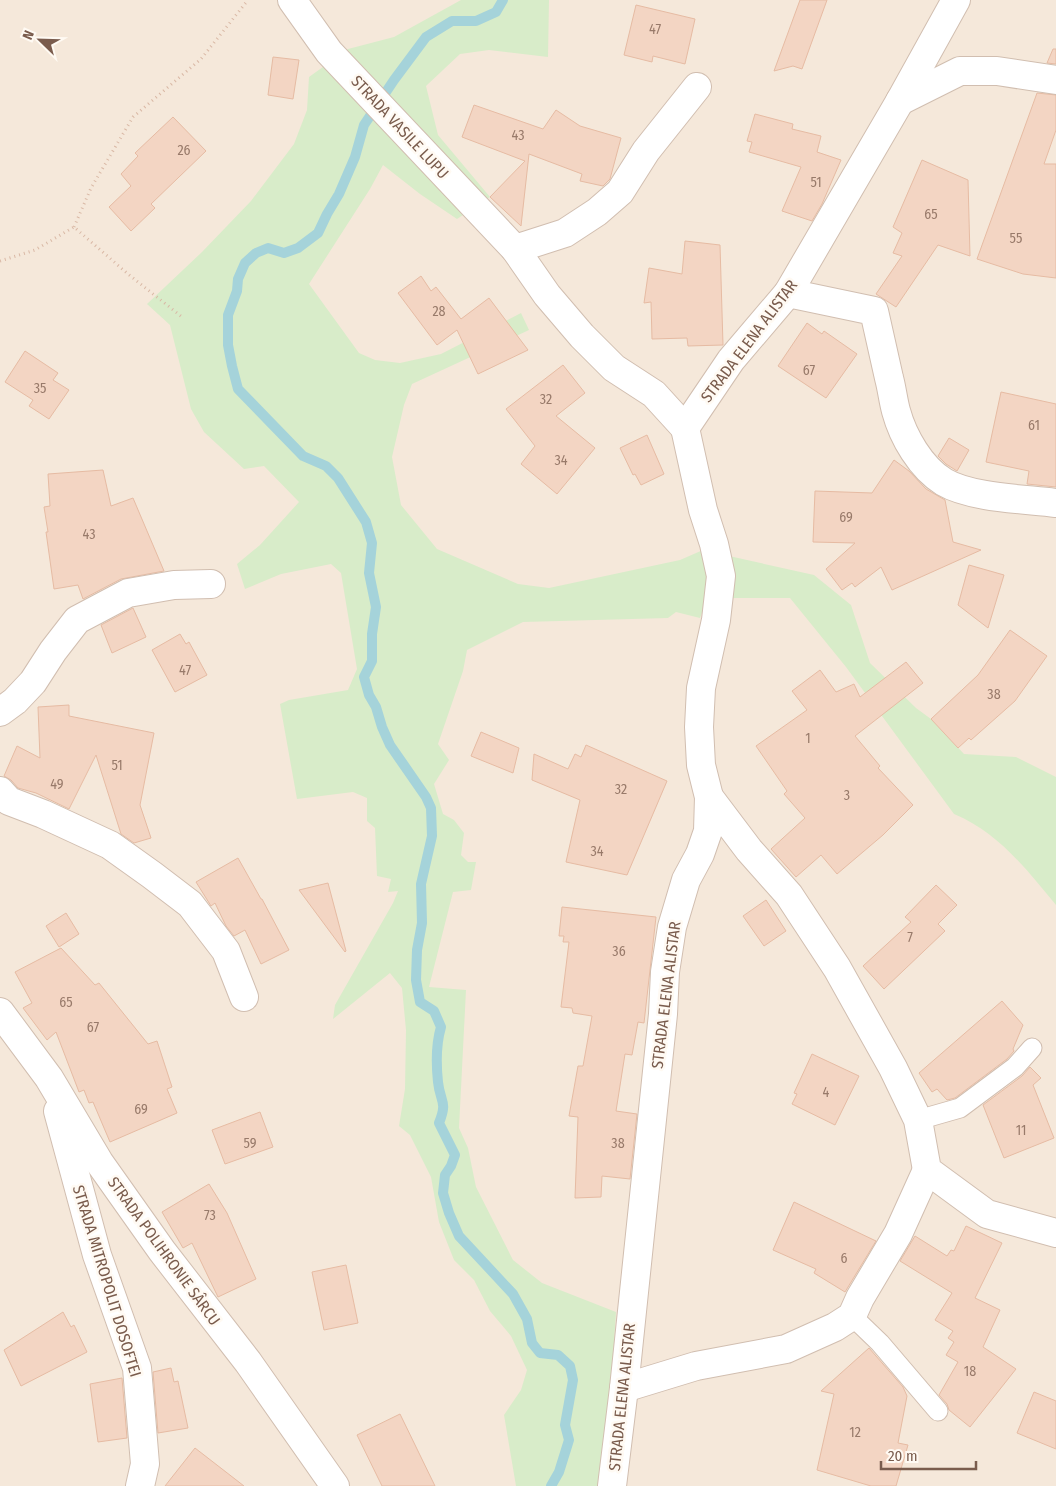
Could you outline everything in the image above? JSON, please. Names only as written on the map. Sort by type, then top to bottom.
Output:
[{"type":"street","name":"STRADA VASILE LUPU","points":[[292,0],[329,52],[515,249],[548,295],[582,336],[614,368],[654,394],[685,428]]},
{"type":"street","name":"STRADA ELENA ALISTAR","points":[[612,1486],[663,1014],[666,963],[672,927],[686,880],[700,854],[708,831],[709,797],[701,765],[699,727],[701,688],[716,620],[721,576],[714,544],[703,510],[685,428],[731,360],[788,293],[900,101],[956,0]]},
{"type":"street","points":[[900,101],[960,71],[997,71],[1056,80]]},
{"type":"street","points":[[515,249],[565,234],[597,212],[620,192],[646,151],[697,87]]},
{"type":"street","points":[[788,293],[874,311],[896,412],[903,430],[928,469],[945,482],[969,491],[1001,497],[1056,502]]},
{"type":"street","points":[[0,712],[15,701],[33,682],[53,651],[77,620],[128,594],[174,584],[211,584]]},
{"type":"street","points":[[0,791],[9,801],[43,814],[110,845],[190,904],[226,951],[244,997]]},
{"type":"street","points":[[624,1388],[696,1366],[786,1349],[835,1327],[852,1316],[860,1298],[898,1234],[927,1170],[918,1120],[893,1068],[826,952],[789,895],[749,850],[709,797]]},
{"type":"street","name":"STRADA POLIHRONIE SÂRCU","points":[[0,1012],[49,1078],[99,1162],[162,1251],[248,1362],[335,1486]]},
{"type":"street","name":"STRADA MITROPOLIT DOSOFTEI","points":[[49,1078],[97,1255],[137,1368],[145,1464],[140,1486]]},
{"type":"street","points":[[927,1170],[986,1214],[1056,1233]]},
{"type":"lane","points":[[918,1120],[960,1108],[1015,1067],[1032,1048]]},
{"type":"lane","points":[[852,1316],[880,1343],[938,1411]]},
{"type":"path","points":[[0,261],[35,250],[74,227],[91,188],[133,117],[201,59],[248,0]]},
{"type":"path","points":[[74,227],[128,274],[182,317]]},
{"type":"shaded area","points":[[0,0],[1056,0],[1056,1486],[0,1486]]},
{"type":"green space","points":[[461,0],[549,0],[548,57],[489,50],[460,54],[426,86],[438,135],[490,197],[457,219],[420,194],[383,165],[370,189],[309,284],[359,353],[375,360],[400,363],[441,354],[521,313],[529,330],[412,384],[404,405],[392,457],[401,505],[437,549],[518,584],[549,588],[680,560],[703,550],[709,593],[700,618],[676,612],[668,618],[523,622],[467,650],[463,671],[438,744],[449,760],[434,784],[443,814],[454,820],[464,833],[461,855],[468,862],[476,862],[471,890],[453,892],[429,987],[466,990],[459,1128],[468,1148],[476,1187],[513,1260],[542,1283],[616,1312],[611,1390],[599,1486],[516,1486],[504,1415],[521,1390],[527,1370],[511,1336],[490,1311],[474,1280],[454,1260],[439,1222],[431,1177],[410,1135],[399,1126],[405,1089],[406,1030],[402,988],[390,973],[333,1019],[335,1005],[398,891],[388,892],[391,879],[377,876],[375,828],[367,821],[367,798],[353,792],[297,799],[280,704],[289,700],[348,690],[357,669],[341,573],[331,564],[281,574],[245,589],[237,564],[260,545],[299,502],[264,466],[244,469],[204,432],[191,409],[170,325],[147,304],[202,252],[251,201],[294,144],[307,110],[309,77],[348,49],[394,37]]},
{"type":"green space","points":[[729,556],[814,575],[851,605],[870,663],[916,708],[931,719],[964,754],[1016,757],[1056,777],[1056,905],[1011,853],[985,831],[954,814],[846,667],[790,598],[730,598]]},
{"type":"building","points":[[800,0],[827,0],[802,69],[793,66],[774,71]]},
{"type":"building","points":[[636,5],[695,19],[685,64],[653,56],[652,62],[624,55]]},
{"type":"building","points":[[1053,49],[1056,49],[1056,64],[1047,63]]},
{"type":"building","points":[[273,57],[299,60],[293,99],[268,95]]},
{"type":"building","points":[[1037,93],[1056,95],[1056,130],[1044,164],[1056,164],[1056,278],[1023,274],[977,259]]},
{"type":"building","points":[[474,105],[543,129],[556,110],[580,126],[621,138],[610,179],[603,186],[580,181],[582,174],[529,154],[521,226],[490,197],[525,161],[462,137]]},
{"type":"building","points":[[755,114],[793,124],[792,129],[821,136],[817,152],[841,160],[822,204],[812,221],[782,211],[801,167],[749,152],[752,142],[747,141]]},
{"type":"building","points":[[173,117],[206,151],[151,204],[155,208],[131,231],[109,207],[131,186],[121,174],[138,156],[135,153]]},
{"type":"building","points":[[922,160],[968,180],[970,256],[938,245],[896,307],[876,294],[902,256],[893,253],[902,233],[893,227]]},
{"type":"building","points":[[685,241],[720,245],[723,345],[688,346],[687,338],[652,339],[651,302],[644,303],[649,268],[682,274]]},
{"type":"building","points":[[421,276],[431,291],[436,287],[461,319],[489,298],[528,350],[478,374],[457,330],[437,345],[398,293]]},
{"type":"building","points":[[807,323],[822,334],[824,331],[857,354],[826,398],[778,366]]},
{"type":"building","points":[[25,351],[58,373],[53,380],[69,390],[49,419],[29,406],[33,400],[5,382]]},
{"type":"building","points":[[563,365],[585,393],[556,416],[595,448],[557,494],[521,464],[535,446],[506,409]]},
{"type":"building","points":[[1001,392],[1056,404],[1056,487],[1027,484],[1029,471],[986,462]]},
{"type":"building","points":[[647,435],[664,474],[641,485],[635,474],[633,475],[620,448]]},
{"type":"building","points":[[949,438],[969,450],[957,471],[938,456]]},
{"type":"building","points":[[894,460],[909,471],[926,489],[945,500],[953,542],[981,550],[892,590],[881,567],[855,587],[852,583],[842,590],[826,569],[855,543],[813,542],[815,491],[872,493]]},
{"type":"building","points":[[103,470],[111,506],[133,498],[164,571],[121,579],[83,599],[78,585],[54,589],[44,507],[50,506],[48,474]]},
{"type":"building","points":[[969,565],[1004,575],[988,628],[958,605]]},
{"type":"building","points":[[133,608],[146,637],[112,653],[101,625]]},
{"type":"building","points":[[1010,630],[1047,656],[1015,701],[971,740],[969,738],[958,748],[931,719],[978,675]]},
{"type":"building","points":[[180,634],[186,644],[189,642],[207,675],[175,692],[152,650]]},
{"type":"building","points":[[906,662],[923,683],[855,736],[880,766],[878,768],[913,805],[883,835],[837,874],[821,855],[796,877],[771,849],[805,818],[784,794],[787,791],[756,746],[807,710],[792,691],[820,670],[836,692],[854,684],[860,697]]},
{"type":"building","points":[[69,705],[69,716],[154,733],[140,805],[151,838],[134,843],[121,834],[96,755],[69,809],[36,793],[18,788],[11,780],[4,776],[17,746],[40,758],[38,707]]},
{"type":"building","points":[[481,732],[519,748],[513,773],[471,756]]},
{"type":"building","points":[[586,745],[667,781],[627,875],[566,862],[580,800],[532,780],[534,754],[568,769],[575,754],[581,757]]},
{"type":"building","points":[[238,858],[289,950],[261,964],[245,930],[234,936],[226,926],[215,903],[211,906],[196,882]]},
{"type":"building","points":[[328,883],[346,951],[345,952],[299,890]]},
{"type":"building","points":[[936,885],[957,905],[938,924],[945,931],[884,989],[863,966],[911,922],[905,917]]},
{"type":"building","points":[[766,900],[786,931],[764,946],[743,916]]},
{"type":"building","points":[[562,907],[656,917],[644,1023],[638,1022],[632,1055],[625,1054],[616,1111],[637,1114],[630,1179],[602,1176],[601,1197],[575,1198],[578,1117],[569,1116],[578,1066],[583,1066],[592,1016],[573,1013],[572,1008],[561,1007],[569,942],[563,942],[564,936],[559,936]]},
{"type":"building","points":[[66,913],[79,934],[59,947],[46,926]]},
{"type":"building","points":[[61,948],[95,985],[99,983],[148,1044],[157,1041],[172,1087],[167,1089],[177,1113],[110,1142],[93,1102],[89,1103],[84,1090],[79,1092],[56,1032],[47,1040],[23,1008],[32,1003],[15,972]]},
{"type":"building","points":[[1002,1001],[1023,1025],[1013,1049],[1014,1051],[1007,1059],[955,1098],[947,1100],[937,1089],[932,1092],[919,1073]]},
{"type":"building","points":[[812,1054],[859,1076],[835,1125],[792,1104],[797,1094],[794,1093]]},
{"type":"building","points":[[1030,1067],[1041,1078],[1033,1085],[1054,1138],[1004,1158],[983,1105],[1022,1076]]},
{"type":"building","points":[[260,1112],[273,1147],[225,1164],[212,1130]]},
{"type":"building","points":[[209,1184],[227,1213],[256,1279],[218,1297],[192,1243],[183,1248],[162,1212]]},
{"type":"building","points":[[794,1202],[876,1241],[845,1292],[814,1273],[816,1269],[773,1250]]},
{"type":"building","points":[[966,1226],[1002,1243],[975,1298],[1000,1310],[983,1347],[1016,1369],[970,1427],[949,1410],[947,1404],[939,1395],[958,1362],[946,1355],[954,1342],[948,1338],[953,1331],[935,1320],[952,1293],[900,1261],[915,1236],[947,1256],[951,1250],[954,1251]]},
{"type":"building","points":[[346,1265],[358,1323],[324,1330],[312,1272]]},
{"type":"building","points":[[63,1312],[71,1327],[74,1325],[87,1352],[21,1386],[4,1350]]},
{"type":"building","points":[[869,1348],[903,1387],[907,1396],[898,1443],[908,1445],[896,1486],[871,1486],[817,1470],[834,1394],[821,1391]]},
{"type":"building","points":[[171,1368],[174,1382],[178,1381],[188,1428],[158,1433],[153,1372]]},
{"type":"building","points":[[122,1378],[127,1438],[98,1442],[90,1384]]},
{"type":"building","points":[[1034,1392],[1056,1401],[1056,1449],[1017,1433]]},
{"type":"building","points":[[400,1414],[435,1486],[382,1486],[357,1435]]},
{"type":"building","points":[[195,1448],[244,1486],[165,1486]]},
{"type":"waterway","points":[[503,0],[496,12],[476,21],[452,21],[426,37],[364,125],[355,157],[339,194],[318,233],[298,248],[284,253],[268,248],[256,253],[245,263],[238,279],[237,291],[228,315],[228,345],[238,389],[303,456],[326,466],[338,478],[366,522],[372,543],[369,573],[376,607],[372,634],[372,661],[364,677],[369,695],[376,707],[390,745],[426,797],[431,808],[432,836],[421,884],[422,923],[417,950],[416,980],[420,1002],[434,1011],[441,1027],[437,1047],[437,1068],[443,1110],[439,1123],[455,1155],[445,1175],[443,1193],[459,1236],[513,1294],[527,1319],[532,1343],[540,1353],[558,1355],[570,1366],[573,1380],[565,1425],[569,1440],[559,1472],[551,1486]]}]
